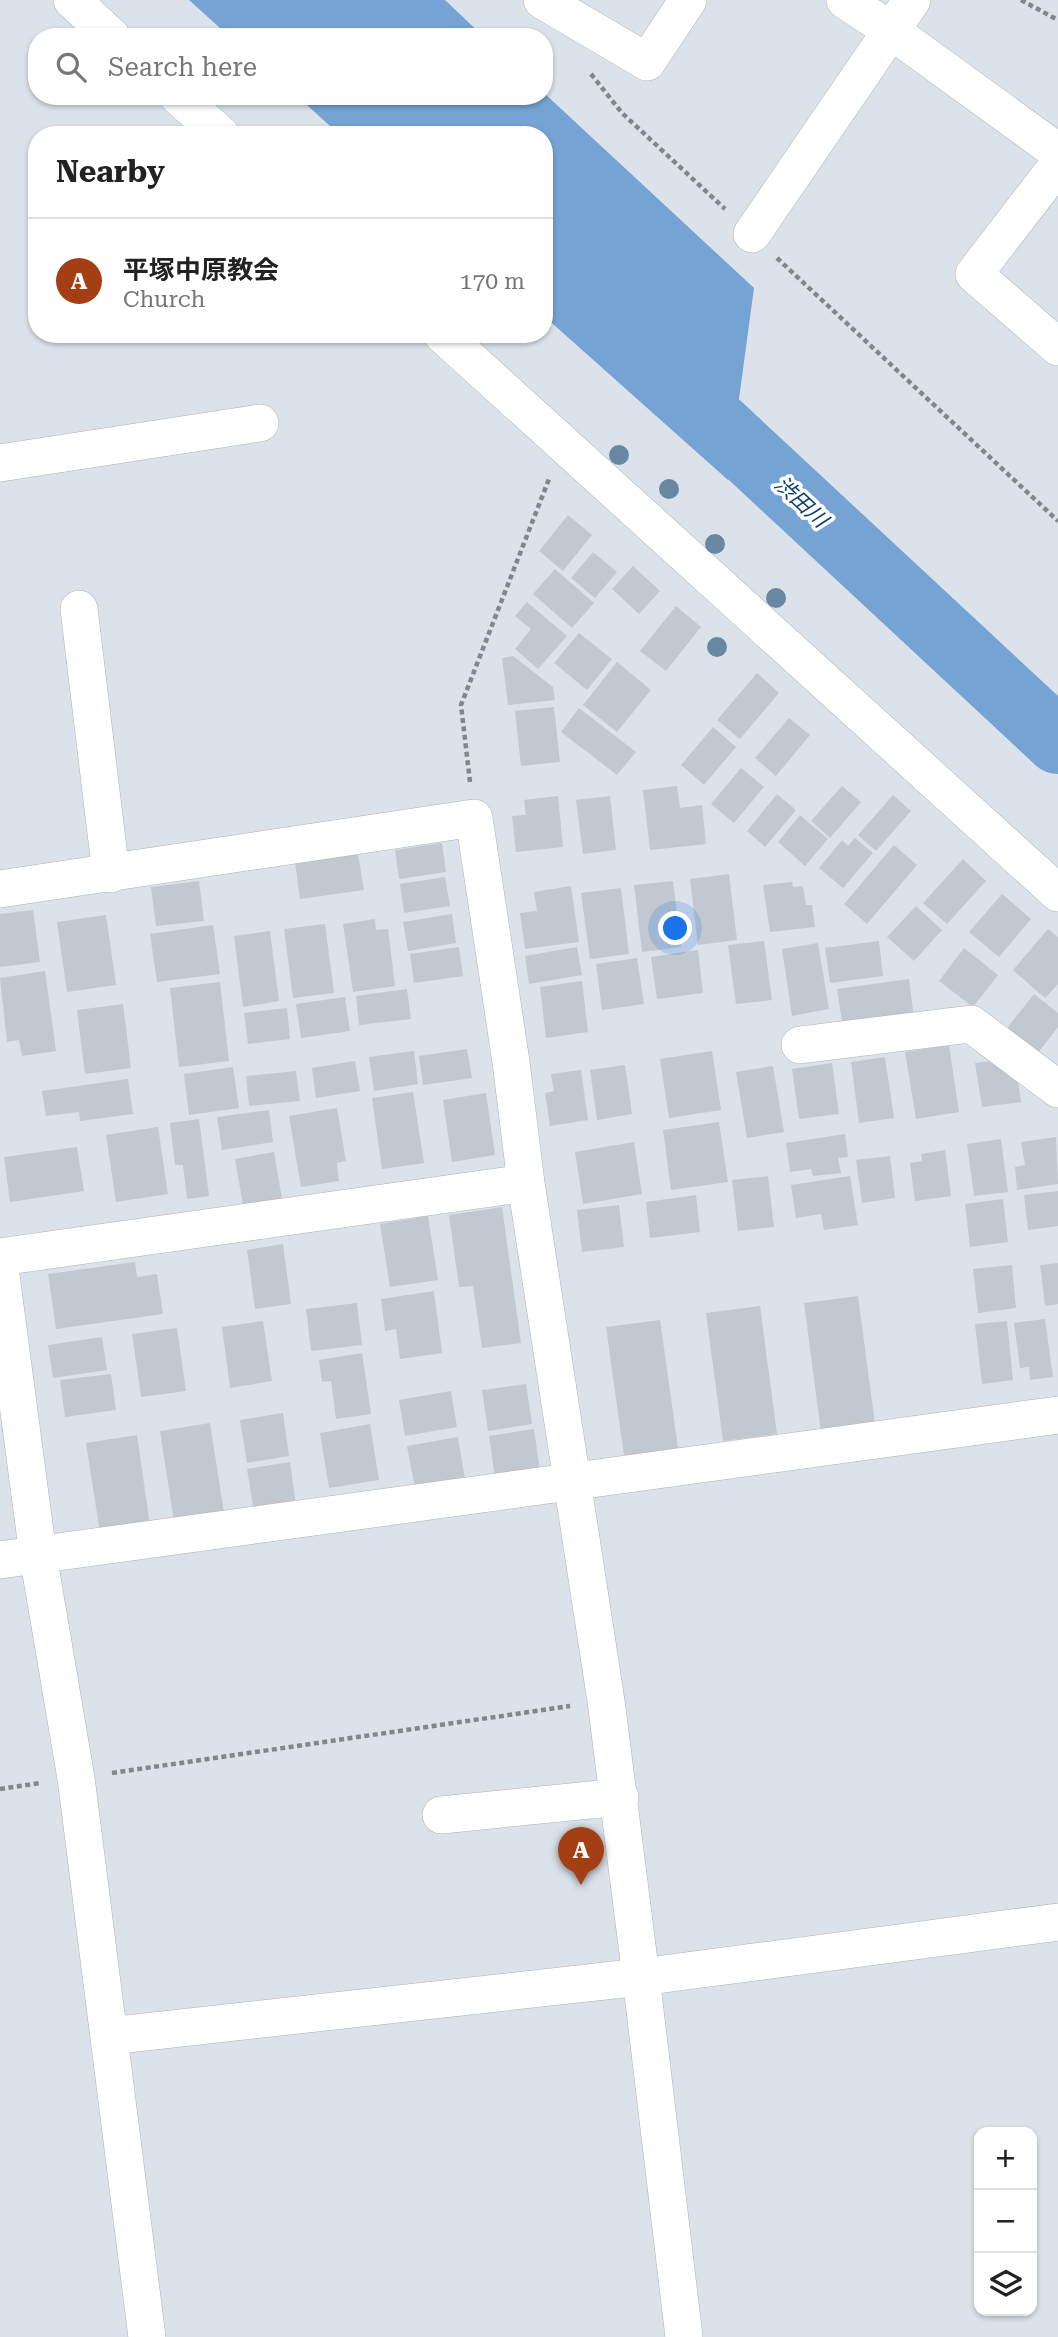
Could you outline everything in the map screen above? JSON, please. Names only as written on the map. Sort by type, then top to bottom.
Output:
[{"type":"street","points":[[72,0],[102,28]]},
{"type":"street","points":[[542,0],[647,62],[688,0]]},
{"type":"street","points":[[845,0],[1058,152]]},
{"type":"street","points":[[752,234],[912,0]]},
{"type":"street","points":[[188,105],[211,126]]},
{"type":"street","points":[[1058,165],[974,274],[1058,347]]},
{"type":"street","points":[[452,343],[1058,893]]},
{"type":"street","points":[[0,463],[260,423]]},
{"type":"street","points":[[79,609],[111,874]]},
{"type":"street","points":[[0,889],[474,818],[511,1062],[526,1183],[620,1797],[684,2337]]},
{"type":"street","points":[[800,1045],[971,1024],[1058,1089]]},
{"type":"street","points":[[0,1257],[526,1183]]},
{"type":"street","points":[[0,1268],[38,1555],[76,1778],[146,2337]]},
{"type":"street","points":[[0,1560],[1058,1415]]},
{"type":"street","points":[[441,1815],[620,1797]]},
{"type":"street","points":[[109,2036],[641,1977],[1058,1922]]},
{"type":"path","points":[[1021,0],[1058,20]]},
{"type":"path","points":[[589,72],[622,113],[1058,521]]},
{"type":"path","points":[[474,818],[461,705],[563,444]]},
{"type":"path","points":[[0,1788],[606,1701]]},
{"type":"water","points":[[189,0],[445,0],[475,28],[220,28]]},
{"type":"water","points":[[553,101],[754,288],[728,480],[553,324],[553,126],[330,126],[307,105],[553,105]]},
{"type":"building","points":[[568,515],[592,535],[563,571],[539,551]]},
{"type":"building","points":[[593,552],[617,572],[595,598],[571,578]]},
{"type":"building","points":[[633,566],[660,591],[639,614],[612,589]]},
{"type":"building","points":[[555,569],[594,603],[572,628],[533,594]]},
{"type":"building","points":[[527,602],[567,636],[538,669],[515,649],[531,629],[515,616]]},
{"type":"building","points":[[676,606],[701,627],[666,671],[640,651]]},
{"type":"building","points":[[579,633],[612,659],[587,690],[554,663]]},
{"type":"building","points":[[513,656],[553,687],[555,700],[508,705],[502,658]]},
{"type":"building","points":[[617,662],[651,690],[617,732],[583,705]]},
{"type":"building","points":[[757,673],[779,693],[740,739],[717,720]]},
{"type":"building","points":[[554,707],[560,762],[521,766],[515,711]]},
{"type":"building","points":[[579,708],[636,752],[617,775],[561,732]]},
{"type":"building","points":[[789,718],[810,735],[776,776],[755,758]]},
{"type":"building","points":[[713,727],[736,747],[704,785],[681,765]]},
{"type":"building","points":[[741,768],[764,787],[734,823],[711,804]]},
{"type":"building","points":[[677,786],[680,808],[702,805],[706,844],[650,850],[643,790]]},
{"type":"building","points":[[842,786],[861,802],[830,838],[811,821]]},
{"type":"building","points":[[777,794],[796,810],[765,847],[747,831]]},
{"type":"building","points":[[893,795],[911,811],[876,851],[858,835]]},
{"type":"building","points":[[558,796],[563,847],[516,852],[512,816],[526,815],[524,800]]},
{"type":"building","points":[[610,796],[616,850],[583,854],[576,800]]},
{"type":"building","points":[[800,815],[828,839],[805,866],[778,842]]},
{"type":"building","points":[[855,838],[873,853],[843,888],[819,868],[842,840],[848,846]]},
{"type":"building","points":[[442,843],[446,872],[399,879],[395,850]]},
{"type":"building","points":[[894,845],[917,865],[867,924],[844,904]]},
{"type":"building","points":[[358,854],[364,890],[300,899],[295,862]]},
{"type":"building","points":[[963,859],[986,881],[947,924],[923,903]]},
{"type":"building","points":[[729,874],[737,940],[698,945],[690,879]]},
{"type":"building","points":[[445,877],[450,906],[404,913],[400,884]]},
{"type":"building","points":[[199,881],[204,921],[156,926],[151,887]]},
{"type":"building","points":[[673,881],[681,947],[642,952],[634,885]]},
{"type":"building","points":[[792,882],[793,887],[803,886],[806,905],[812,905],[815,927],[770,932],[763,885]]},
{"type":"building","points":[[571,886],[579,942],[525,949],[520,913],[537,911],[534,892]]},
{"type":"building","points":[[621,888],[629,954],[590,959],[581,893]]},
{"type":"building","points":[[1002,894],[1031,919],[999,957],[969,932]]},
{"type":"building","points":[[916,906],[942,930],[914,961],[887,937]]},
{"type":"building","points":[[33,910],[40,962],[0,967],[0,914]]},
{"type":"building","points":[[452,914],[456,943],[408,951],[403,922]]},
{"type":"building","points":[[106,915],[116,985],[67,992],[57,922]]},
{"type":"building","points":[[375,919],[376,930],[388,929],[395,986],[353,992],[343,924]]},
{"type":"building","points":[[325,924],[334,993],[293,998],[284,929]]},
{"type":"building","points":[[213,925],[220,974],[157,982],[150,934]]},
{"type":"building","points":[[1048,929],[1058,937],[1058,984],[1045,998],[1013,970]]},
{"type":"building","points":[[270,931],[279,1001],[243,1007],[234,936]]},
{"type":"building","points":[[764,941],[772,1000],[736,1004],[728,945]]},
{"type":"building","points":[[879,941],[883,976],[830,983],[825,948]]},
{"type":"building","points":[[818,943],[829,1009],[792,1016],[782,949]]},
{"type":"building","points":[[459,947],[463,976],[414,983],[410,954]]},
{"type":"building","points":[[577,947],[582,975],[529,984],[525,956]]},
{"type":"building","points":[[964,948],[998,975],[973,1007],[939,981]]},
{"type":"building","points":[[698,950],[703,993],[657,999],[651,957]]},
{"type":"building","points":[[637,958],[644,1004],[602,1010],[596,964]]},
{"type":"building","points":[[45,971],[56,1051],[22,1056],[19,1040],[7,1042],[0,978]]},
{"type":"building","points":[[909,979],[914,1018],[843,1028],[837,989]]},
{"type":"building","points":[[582,981],[588,1032],[546,1038],[540,987]]},
{"type":"building","points":[[220,982],[229,1061],[179,1067],[170,988]]},
{"type":"building","points":[[407,989],[411,1019],[359,1025],[356,996]]},
{"type":"building","points":[[1034,994],[1058,1013],[1058,1027],[1035,1057],[1004,1032]]},
{"type":"building","points":[[345,997],[350,1031],[301,1038],[296,1004]]},
{"type":"building","points":[[123,1004],[131,1068],[85,1074],[77,1010]]},
{"type":"building","points":[[287,1008],[290,1039],[248,1044],[244,1013]]},
{"type":"building","points":[[949,1045],[959,1112],[916,1119],[905,1052]]},
{"type":"building","points":[[467,1049],[472,1078],[423,1085],[419,1056]]},
{"type":"building","points":[[414,1051],[418,1084],[374,1091],[369,1057]]},
{"type":"building","points":[[712,1051],[721,1110],[669,1118],[660,1059]]},
{"type":"building","points":[[885,1057],[894,1118],[859,1123],[851,1062]]},
{"type":"building","points":[[998,1060],[1017,1074],[1021,1102],[982,1107],[975,1063]]},
{"type":"building","points":[[355,1061],[360,1091],[316,1098],[312,1068]]},
{"type":"building","points":[[832,1063],[839,1114],[799,1119],[792,1069]]},
{"type":"building","points":[[625,1065],[632,1114],[597,1120],[590,1070]]},
{"type":"building","points":[[773,1066],[784,1132],[747,1138],[736,1072]]},
{"type":"building","points":[[233,1067],[239,1108],[189,1115],[184,1074]]},
{"type":"building","points":[[581,1070],[588,1120],[550,1126],[545,1093],[554,1091],[551,1074]]},
{"type":"building","points":[[296,1071],[300,1101],[249,1106],[246,1076]]},
{"type":"building","points":[[128,1079],[133,1114],[80,1121],[79,1112],[46,1116],[42,1091]]},
{"type":"building","points":[[413,1092],[424,1163],[382,1169],[372,1098]]},
{"type":"building","points":[[486,1093],[495,1155],[452,1162],[443,1100]]},
{"type":"building","points":[[337,1108],[346,1161],[337,1163],[339,1181],[301,1187],[289,1116]]},
{"type":"building","points":[[269,1110],[273,1142],[222,1150],[217,1117]]},
{"type":"building","points":[[199,1119],[209,1196],[187,1199],[183,1165],[175,1165],[170,1123]]},
{"type":"building","points":[[719,1122],[728,1182],[671,1190],[663,1130]]},
{"type":"building","points":[[158,1127],[168,1194],[116,1202],[106,1135]]},
{"type":"building","points":[[845,1134],[848,1157],[838,1158],[841,1173],[813,1176],[811,1169],[790,1172],[786,1143]]},
{"type":"building","points":[[1056,1137],[1058,1184],[1017,1190],[1015,1167],[1025,1165],[1021,1142]]},
{"type":"building","points":[[1001,1139],[1008,1192],[974,1196],[967,1144]]},
{"type":"building","points":[[634,1142],[642,1194],[583,1204],[575,1152]]},
{"type":"building","points":[[77,1147],[84,1191],[10,1202],[4,1157]]},
{"type":"building","points":[[945,1150],[951,1196],[915,1201],[910,1163],[922,1161],[921,1154]]},
{"type":"building","points":[[274,1152],[282,1199],[243,1205],[235,1159]]},
{"type":"building","points":[[890,1156],[895,1198],[862,1203],[856,1160]]},
{"type":"building","points":[[768,1176],[774,1227],[738,1231],[732,1180]]},
{"type":"building","points":[[850,1176],[858,1225],[824,1230],[821,1214],[796,1218],[791,1185]]},
{"type":"building","points":[[1058,1191],[1058,1226],[1028,1230],[1024,1195]]},
{"type":"building","points":[[696,1195],[700,1232],[650,1238],[646,1202]]},
{"type":"building","points":[[1003,1199],[1008,1242],[970,1247],[965,1204]]},
{"type":"building","points":[[619,1205],[624,1247],[582,1252],[577,1210]]},
{"type":"building","points":[[502,1207],[521,1343],[482,1348],[473,1286],[459,1287],[449,1215]]},
{"type":"building","points":[[428,1216],[438,1280],[390,1287],[380,1224]]},
{"type":"building","points":[[283,1244],[291,1304],[255,1309],[247,1250]]},
{"type":"building","points":[[135,1262],[137,1277],[157,1274],[163,1314],[56,1329],[48,1274]]},
{"type":"building","points":[[1058,1263],[1058,1304],[1045,1306],[1040,1265]]},
{"type":"building","points":[[1012,1265],[1016,1308],[978,1313],[973,1269]]},
{"type":"building","points":[[434,1291],[442,1353],[400,1359],[396,1329],[385,1331],[381,1299]]},
{"type":"building","points":[[858,1296],[875,1424],[821,1432],[804,1303]]},
{"type":"building","points":[[357,1303],[362,1345],[311,1351],[306,1309]]},
{"type":"building","points":[[760,1306],[777,1434],[723,1441],[706,1313]]},
{"type":"building","points":[[1045,1319],[1053,1377],[1030,1380],[1029,1367],[1020,1368],[1014,1323]]},
{"type":"building","points":[[660,1320],[678,1448],[624,1456],[606,1327]]},
{"type":"building","points":[[263,1321],[272,1381],[230,1388],[222,1327]]},
{"type":"building","points":[[1007,1321],[1013,1380],[982,1384],[975,1324]]},
{"type":"building","points":[[177,1328],[186,1391],[141,1397],[132,1334]]},
{"type":"building","points":[[102,1337],[107,1370],[53,1378],[48,1345]]},
{"type":"building","points":[[362,1353],[371,1414],[336,1419],[331,1381],[322,1382],[319,1360]]},
{"type":"building","points":[[111,1374],[116,1410],[65,1417],[60,1380]]},
{"type":"building","points":[[526,1384],[532,1424],[488,1431],[482,1390]]},
{"type":"building","points":[[451,1391],[457,1427],[405,1436],[399,1400]]},
{"type":"building","points":[[283,1413],[289,1456],[247,1463],[240,1420]]},
{"type":"building","points":[[210,1423],[224,1513],[174,1522],[160,1431]]},
{"type":"building","points":[[370,1424],[379,1480],[329,1488],[320,1433]]},
{"type":"building","points":[[534,1429],[540,1471],[495,1478],[489,1436]]},
{"type":"building","points":[[137,1435],[150,1525],[100,1533],[86,1443]]},
{"type":"building","points":[[458,1437],[465,1479],[415,1488],[407,1446]]},
{"type":"building","points":[[290,1462],[296,1506],[254,1513],[247,1469]]},
{"type":"waterway","name":"渋田川","points":[[553,271],[1058,741]]},
{"type":"place","name":"平塚中原教会","points":[[581,1885]]}]
